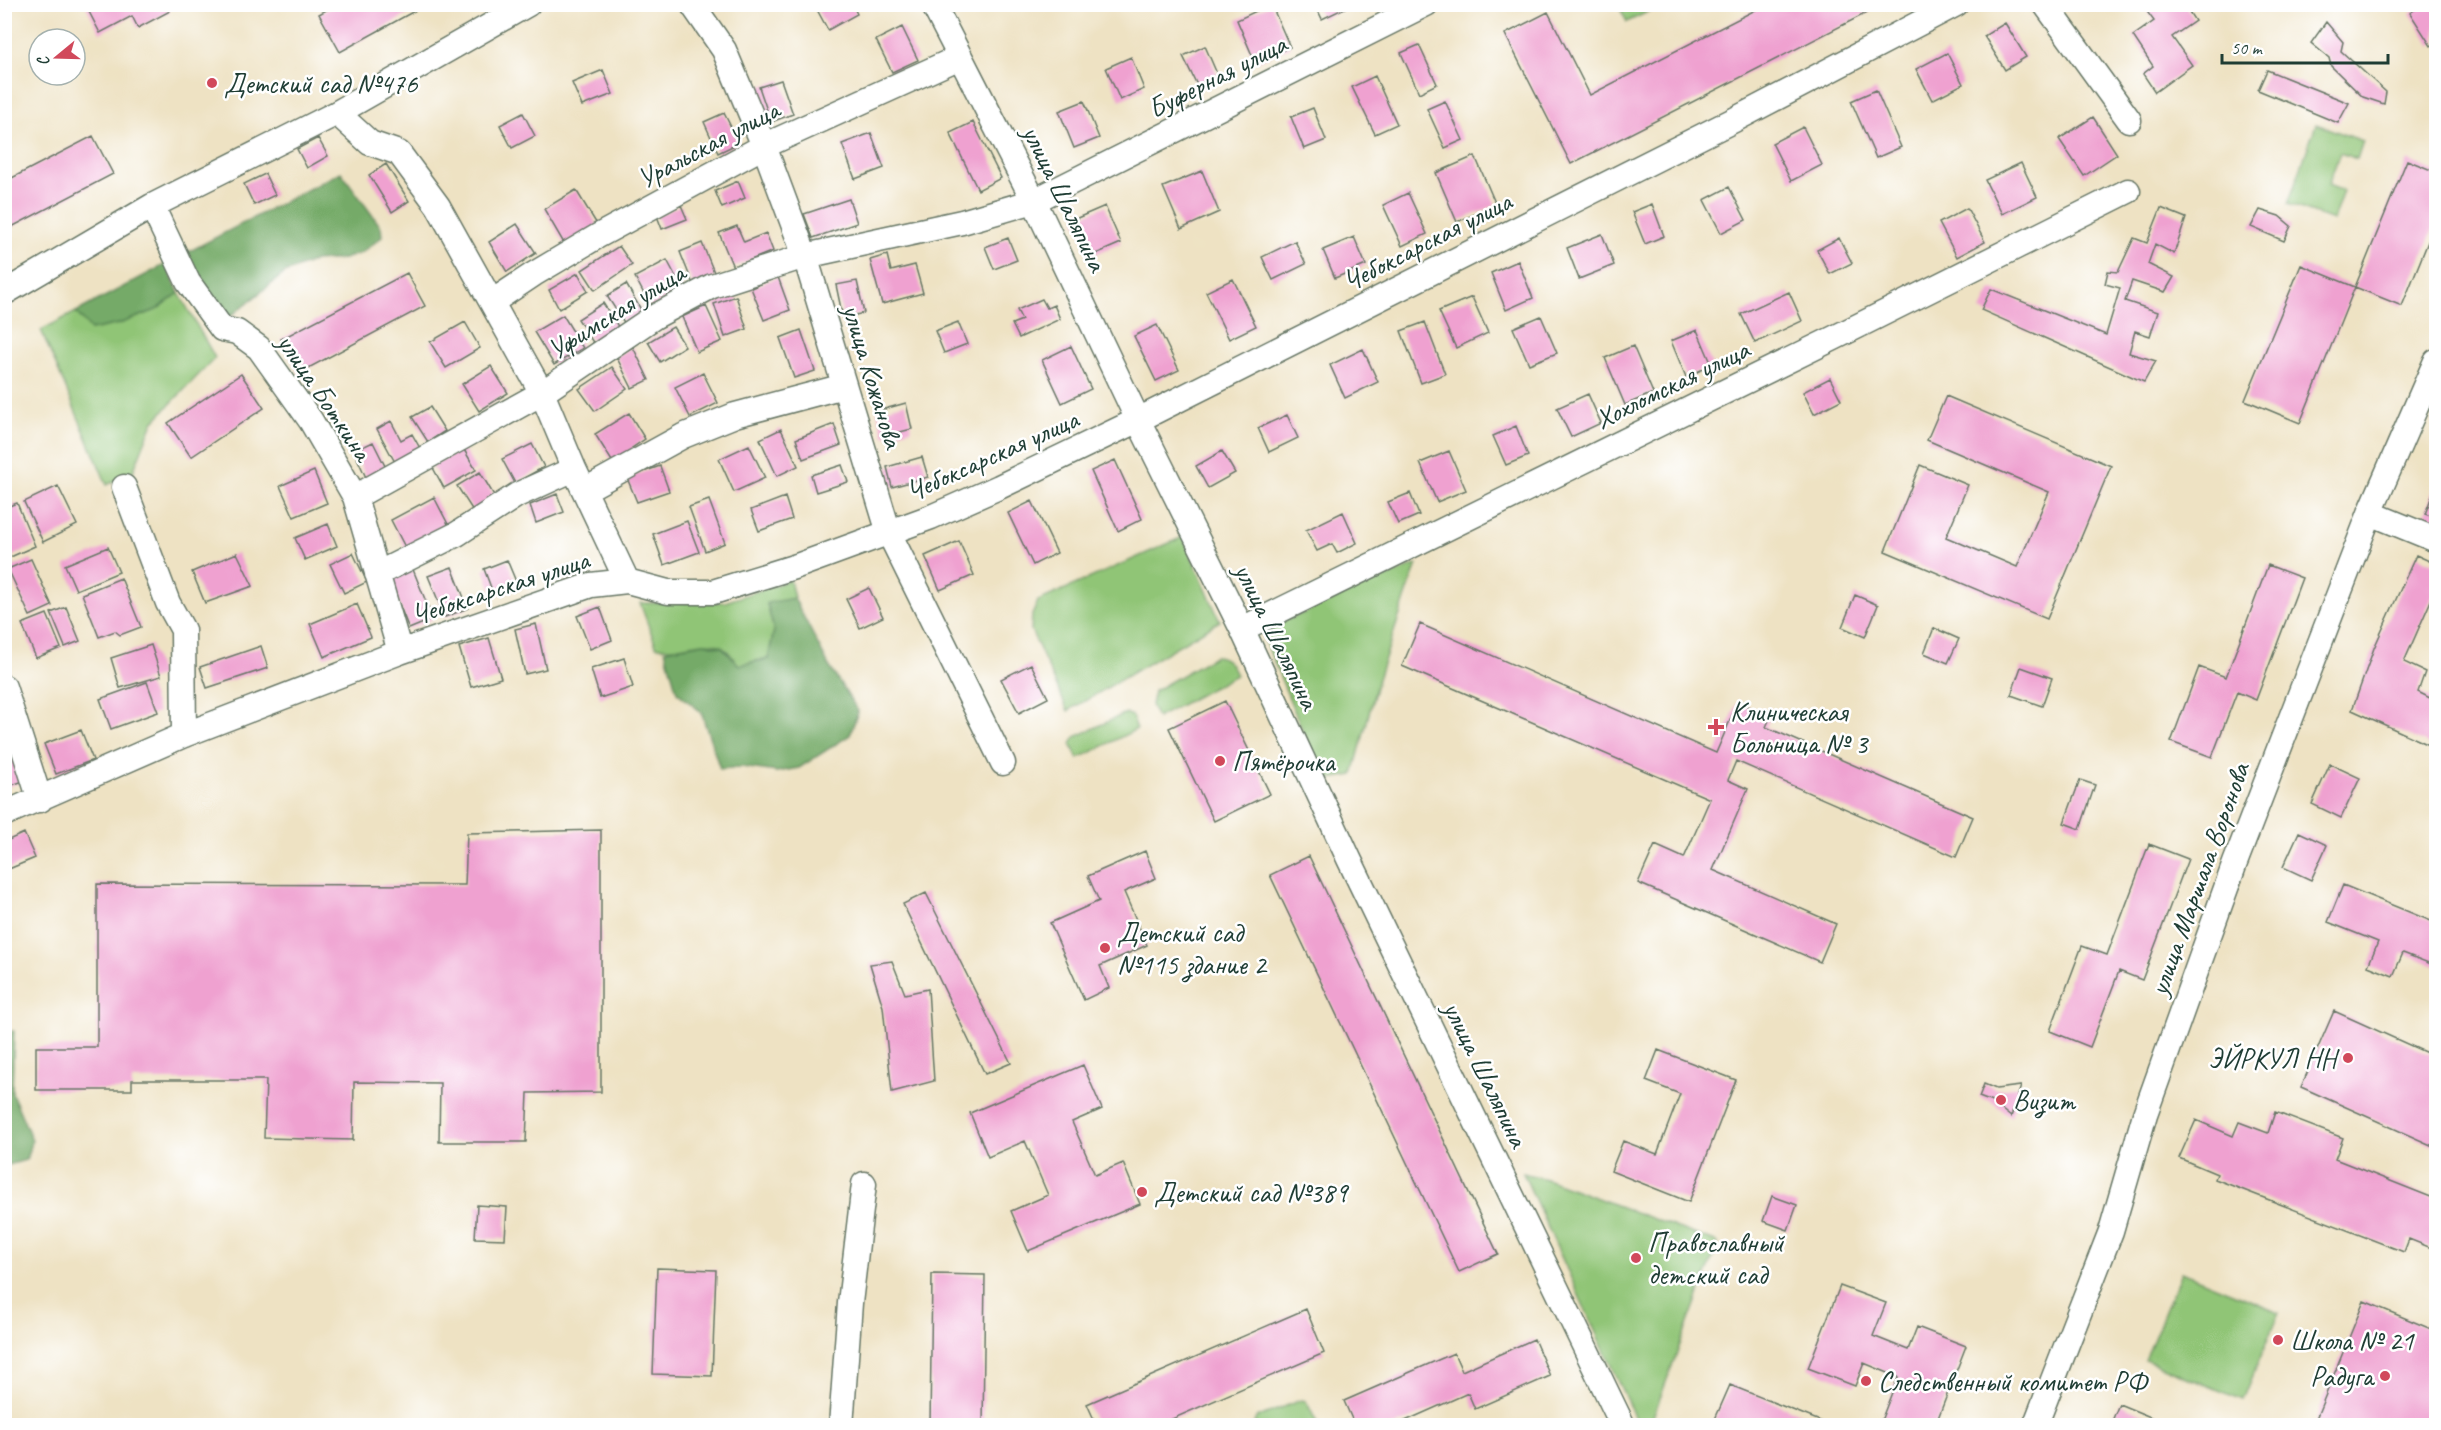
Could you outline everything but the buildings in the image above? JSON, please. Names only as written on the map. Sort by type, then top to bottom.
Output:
[{"type":"street","points":[[4,292],[152,206],[337,113],[528,4]]},
{"type":"street","name":"улица Кожанова","points":[[692,4],[724,50],[764,146],[805,256],[889,533],[1003,763]]},
{"type":"street","name":"улица Шаляпина","points":[[933,4],[1034,201],[1138,420],[1242,629],[1350,861],[1623,1425]]},
{"type":"street","name":"Буферная улица","points":[[1034,201],[1426,4]]},
{"type":"street","name":"Чебоксарская улица","points":[[4,814],[184,735],[400,652],[591,585],[627,581],[668,592],[713,592],[797,566],[889,533],[999,487],[1138,420],[1734,120],[1956,4]]},
{"type":"street","points":[[2045,4],[2129,120]]},
{"type":"street","name":"Уральская улица","points":[[492,302],[598,236],[764,146],[960,57]]},
{"type":"street","points":[[337,113],[370,143],[399,153],[438,206],[542,393],[574,469],[627,581]]},
{"type":"street","name":"Хохломская улица","points":[[1242,629],[1834,339],[2128,191]]},
{"type":"street","name":"Уфимская улица","points":[[355,497],[542,393],[654,317],[712,286],[805,256],[962,222],[1034,201]]},
{"type":"street","name":"улица Боткина","points":[[152,206],[188,282],[222,330],[237,332],[259,348],[311,421],[355,497],[400,652]]},
{"type":"street","name":"улица Маршала Воронова","points":[[2035,1425],[2111,1231],[2145,1114],[2235,863],[2370,513],[2436,361]]},
{"type":"street","points":[[585,490],[683,436],[735,415],[844,386]]},
{"type":"street","points":[[377,574],[457,534],[517,495],[574,469]]},
{"type":"street","points":[[124,488],[168,603],[183,630],[184,735]]},
{"type":"street","points":[[2370,513],[2436,540]]},
{"type":"street","points":[[4,687],[40,800]]},
{"type":"street","points":[[841,1425],[850,1303],[864,1184]]},
{"type":"green space","points":[[1618,5],[1662,5],[1627,22]]},
{"type":"green space","points":[[2316,124],[2363,141],[2357,159],[2340,153],[2328,185],[2343,191],[2333,220],[2288,204]]},
{"type":"green space","points":[[341,172],[381,227],[382,237],[361,253],[344,259],[315,261],[285,273],[226,320],[184,254]]},
{"type":"green space","points":[[166,264],[179,293],[156,310],[119,324],[91,330],[76,312]]},
{"type":"green space","points":[[179,293],[215,358],[153,422],[133,472],[107,485],[41,330],[76,312],[91,330],[119,324],[156,310]]},
{"type":"green space","points":[[1183,537],[1220,621],[1068,711],[1031,630],[1032,615],[1038,601]]},
{"type":"green space","points":[[1417,564],[1378,679],[1353,775],[1323,780],[1261,631]]},
{"type":"green space","points":[[790,580],[794,598],[767,604],[774,631],[768,658],[739,665],[723,647],[715,644],[672,648],[656,646],[640,603],[725,602]]},
{"type":"green space","points":[[794,598],[829,666],[858,711],[850,735],[799,768],[777,772],[742,767],[720,769],[701,712],[677,692],[665,650],[704,643],[722,647],[739,665],[768,659],[774,631],[767,603]]},
{"type":"green space","points":[[1215,656],[1226,660],[1236,675],[1157,718],[1151,705],[1154,691]]},
{"type":"green space","points":[[1126,713],[1132,716],[1137,729],[1078,759],[1071,744],[1075,737]]},
{"type":"green space","points":[[14,1031],[12,1093],[32,1140],[26,1160],[5,1166],[5,1032]]},
{"type":"green space","points":[[1523,1173],[1546,1179],[1718,1243],[1650,1425],[1638,1425]]},
{"type":"green space","points":[[2181,1272],[2279,1312],[2243,1400],[2145,1360]]},
{"type":"green space","points":[[1301,1400],[1306,1401],[1318,1425],[1256,1426],[1254,1423],[1256,1418]]},
{"type":"place","name":"Детский сад №476","points":[[212,83]]},
{"type":"place","name":"Клиническая Больница № 3","points":[[1716,727]]},
{"type":"place","name":"Пятёрочка","points":[[1220,761]]},
{"type":"place","name":"Детский сад №115 здание 2","points":[[1105,948]]},
{"type":"place","name":"ЭЙРКУЛ НН","points":[[2348,1058]]},
{"type":"place","name":"Визит","points":[[2001,1100]]},
{"type":"place","name":"Детский сад №389","points":[[1142,1192]]},
{"type":"place","name":"Православный детский сад","points":[[1636,1258]]},
{"type":"place","name":"Школа № 21","points":[[2278,1340]]},
{"type":"place","name":"Радуга","points":[[2385,1376]]},
{"type":"place","name":"Следственный комитет РФ","points":[[1866,1381]]}]
